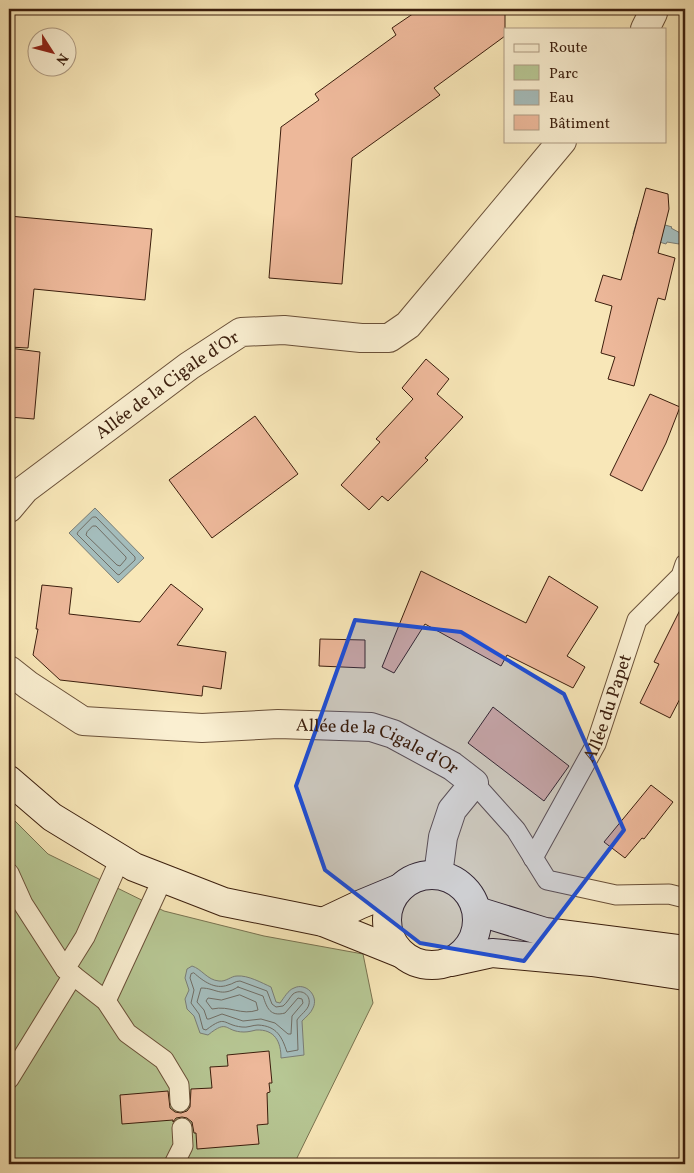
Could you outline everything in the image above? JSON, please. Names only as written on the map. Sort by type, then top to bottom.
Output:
[{"type":"street","points":[[646,28],[653,13],[651,9]]},
{"type":"street","name":"Allée de la Cigale d'Or","points":[[9,508],[25,489],[189,366],[241,332],[284,330],[361,338],[389,338],[408,325],[561,142]]},
{"type":"street","name":"Allée de la Cigale d'Or","points":[[9,670],[28,685],[83,721],[202,728],[278,724],[371,727],[393,734],[452,766],[474,783],[452,810],[443,837],[438,875]]},
{"type":"street","points":[[9,780],[52,817],[134,867],[224,902],[323,922],[400,953],[417,964],[436,966],[492,952],[592,962],[685,976]]},
{"type":"street","points":[[323,922],[400,888],[411,880],[424,876],[438,875],[452,879],[467,891],[477,911],[477,924],[474,939],[463,954],[451,962]]},
{"type":"street","points":[[400,888],[390,903],[386,920],[392,941],[400,953]]},
{"type":"street","points":[[477,911],[545,932],[685,950]]},
{"type":"lane","name":"Allée du Papet","points":[[533,858],[596,744],[637,620],[681,576],[685,564]]},
{"type":"lane","points":[[474,783],[516,830],[547,880],[616,895],[669,894],[685,898]]},
{"type":"lane","points":[[9,1080],[69,972],[120,859]]},
{"type":"lane","points":[[9,873],[23,904],[69,972],[106,1000],[127,1033],[164,1060],[179,1085],[180,1102]]},
{"type":"lane","points":[[106,1000],[163,878]]},
{"type":"lane","points":[[174,1164],[184,1146],[182,1128]]},
{"type":"highlighted area","points":[[355,620],[461,632],[564,694],[624,830],[524,961],[420,943],[325,870],[296,786]]},
{"type":"green space","points":[[9,815],[48,854],[164,911],[264,936],[363,954],[373,1003],[294,1164],[9,1164]]},
{"type":"water","points":[[638,217],[672,227],[682,234],[679,244],[667,242],[666,244],[633,234]]},
{"type":"water","points":[[95,508],[144,558],[118,583],[69,533]]},
{"type":"water","points":[[192,966],[208,977],[219,981],[237,976],[255,980],[271,987],[276,1002],[280,1003],[292,989],[303,987],[310,991],[314,999],[313,1008],[302,1021],[304,1055],[281,1058],[280,1047],[276,1038],[263,1030],[245,1032],[220,1027],[208,1035],[200,1033],[194,1016],[187,1009],[185,999],[189,990],[185,978],[187,969]]},
{"type":"building","points":[[420,9],[505,9],[504,37],[434,88],[440,95],[352,158],[342,284],[269,278],[281,127],[319,100],[315,94],[396,35],[392,28]]},
{"type":"building","points":[[646,188],[668,194],[669,209],[658,253],[675,258],[665,300],[658,298],[634,386],[608,379],[615,357],[601,353],[612,306],[595,301],[603,275],[621,280]]},
{"type":"building","points":[[9,216],[152,229],[145,300],[34,289],[28,348],[9,347]]},
{"type":"building","points":[[9,348],[40,352],[34,419],[9,417]]},
{"type":"building","points":[[426,359],[449,379],[437,394],[463,417],[425,458],[428,460],[388,501],[382,496],[369,510],[341,485],[380,442],[376,439],[413,399],[402,388]]},
{"type":"building","points":[[650,394],[680,407],[666,443],[642,491],[610,475]]},
{"type":"building","points":[[255,416],[298,474],[212,538],[169,480]]},
{"type":"building","points":[[421,571],[526,623],[549,576],[598,607],[567,656],[585,667],[573,688],[507,655],[501,666],[425,624],[394,673],[382,667]]},
{"type":"building","points":[[171,584],[203,609],[177,645],[226,652],[221,689],[203,686],[202,696],[60,680],[33,655],[38,629],[36,629],[42,585],[72,588],[69,614],[140,622]]},
{"type":"building","points":[[685,600],[685,689],[670,718],[640,703],[659,664],[654,662]]},
{"type":"building","points":[[320,639],[365,640],[365,668],[319,666]]},
{"type":"building","points":[[493,707],[569,766],[544,801],[468,743]]},
{"type":"building","points":[[651,785],[673,802],[644,839],[642,838],[625,858],[604,842]]},
{"type":"building","points":[[269,1051],[272,1083],[269,1083],[270,1092],[267,1093],[268,1124],[257,1125],[259,1144],[197,1149],[196,1133],[194,1133],[192,1122],[182,1117],[176,1118],[173,1122],[173,1120],[122,1124],[120,1095],[168,1091],[170,1108],[175,1112],[181,1113],[187,1111],[190,1107],[191,1089],[212,1088],[210,1067],[228,1066],[227,1055]]}]
